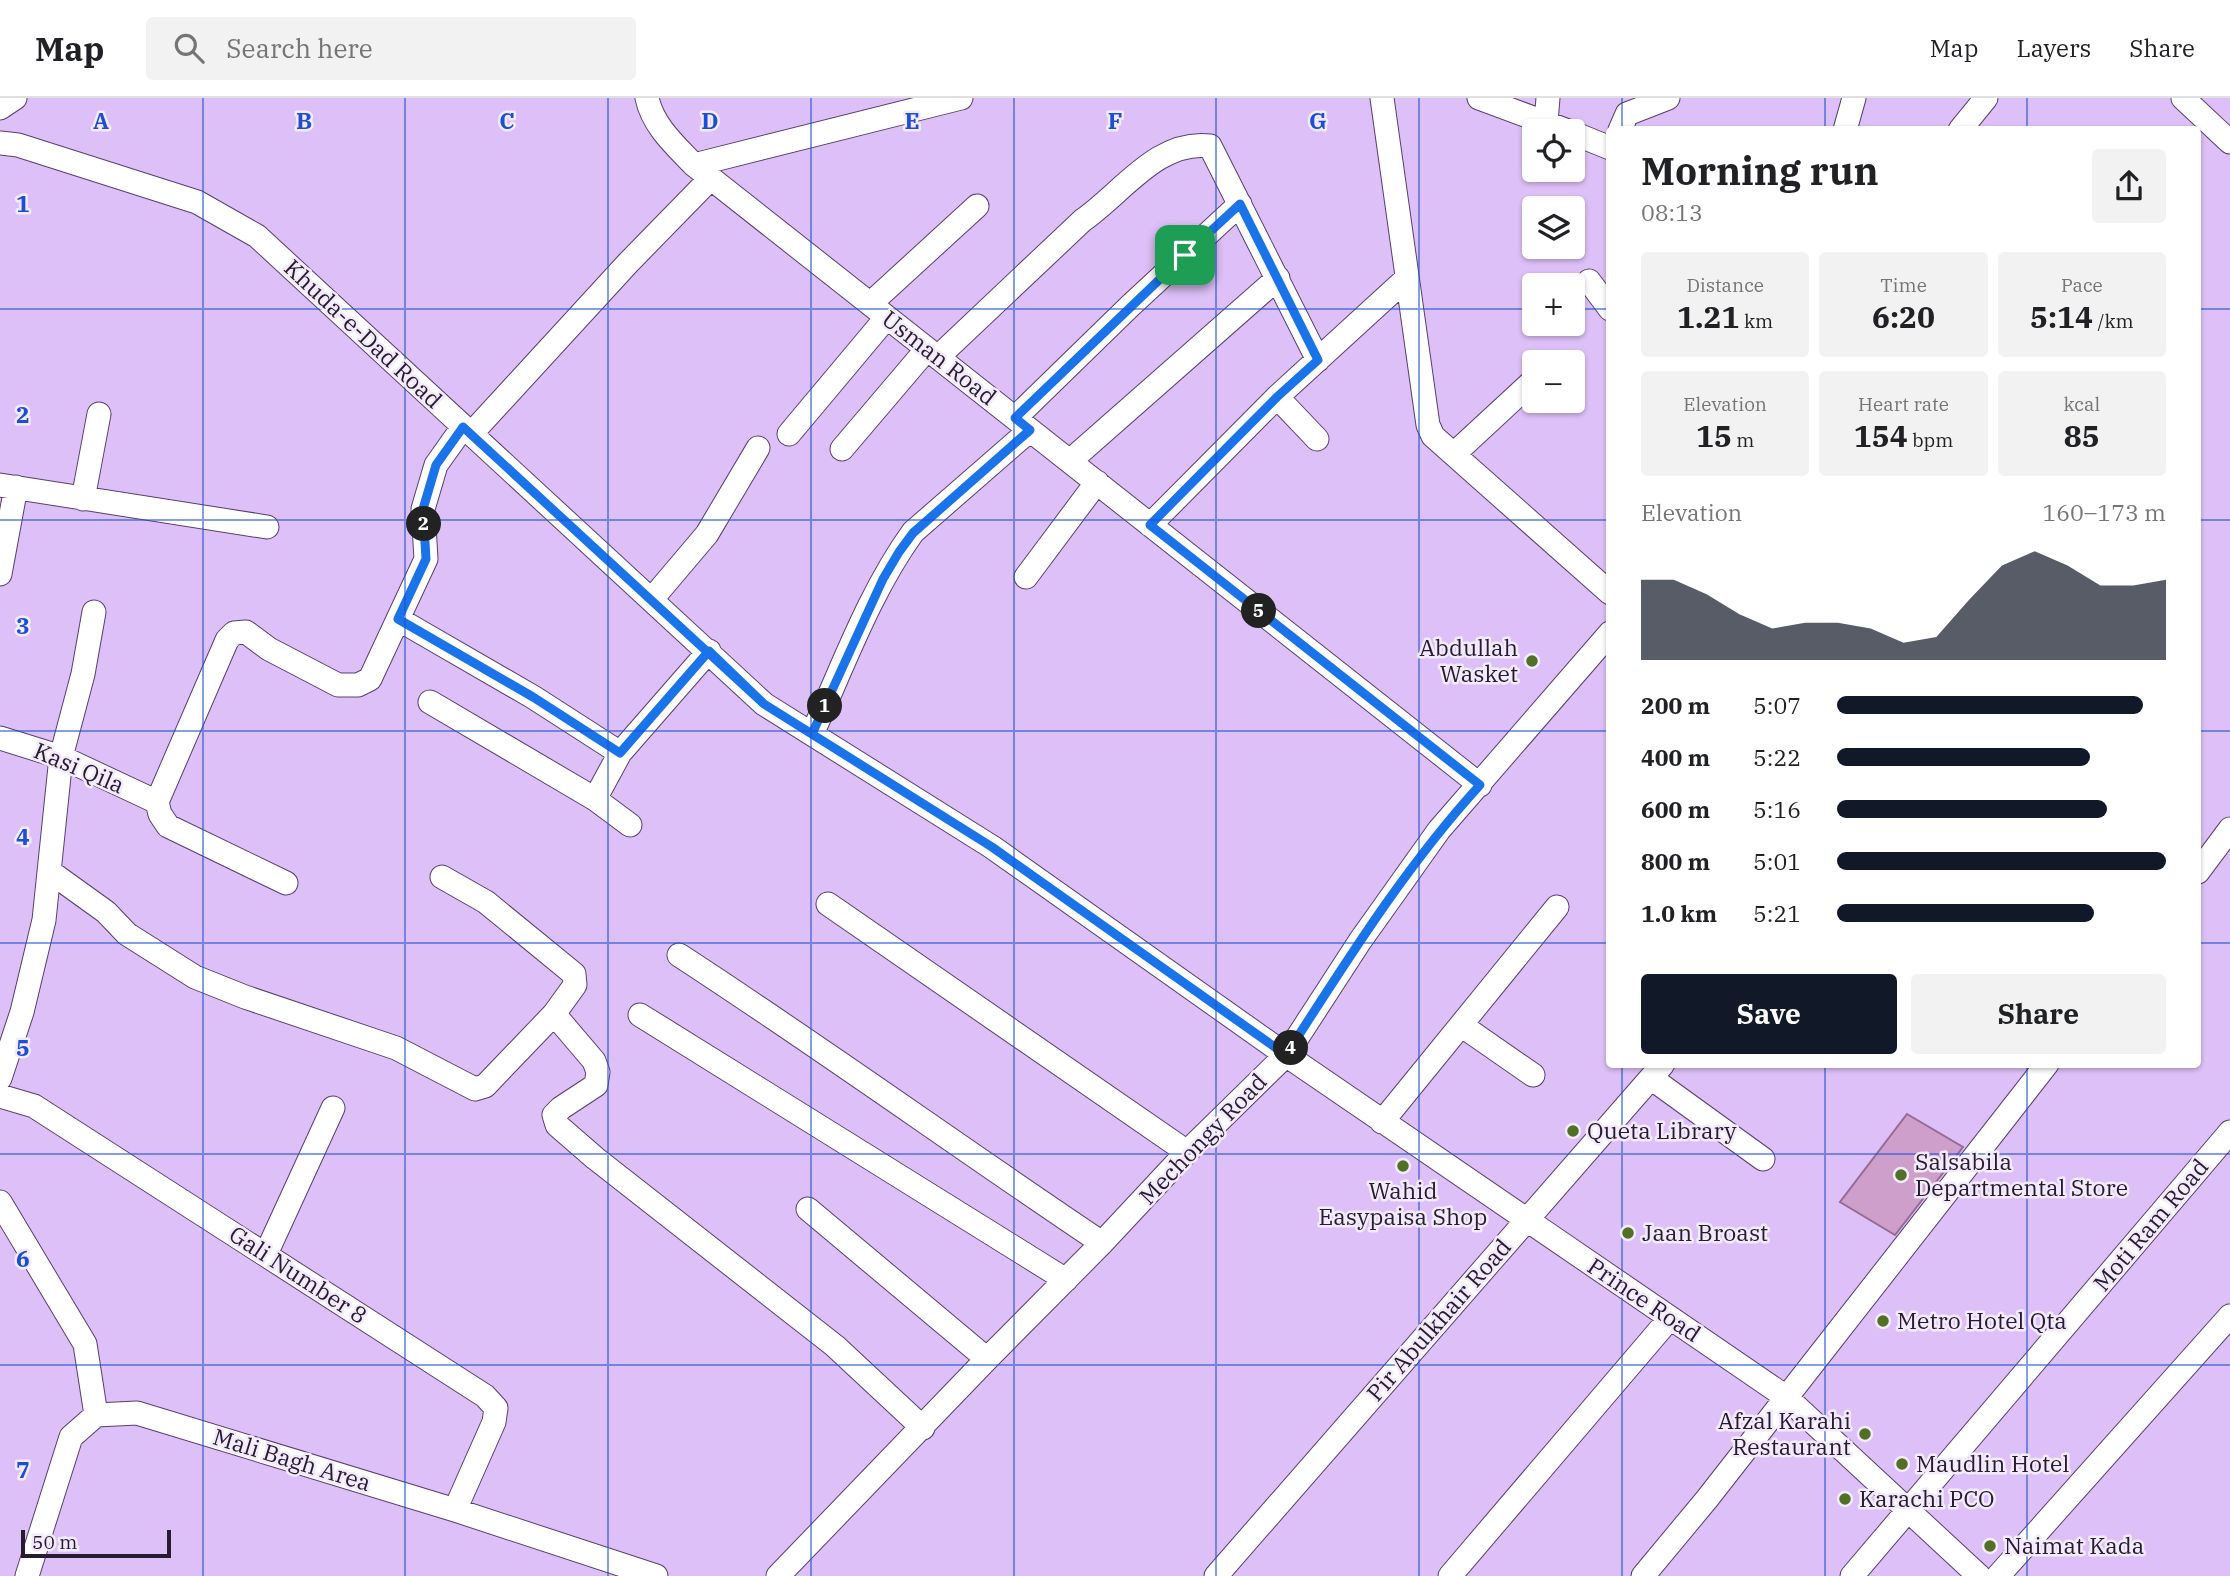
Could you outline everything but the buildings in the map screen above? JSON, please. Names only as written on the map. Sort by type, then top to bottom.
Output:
[{"type":"street","points":[[0,108],[15,98]]},
{"type":"street","name":"Usman Road","points":[[648,98],[656,122],[669,139],[703,171],[1480,785]]},
{"type":"street","points":[[286,883],[168,825],[160,814],[157,802],[227,640],[234,633],[246,632],[269,649],[338,684],[358,685],[370,679],[426,559],[423,509],[436,465],[628,263],[703,171],[961,98]]},
{"type":"street","points":[[1382,98],[1428,425],[1433,436],[1606,589]]},
{"type":"street","points":[[1479,98],[1538,119]]},
{"type":"street","points":[[1546,119],[1548,98]]},
{"type":"street","points":[[1622,126],[1627,114],[1668,98]]},
{"type":"street","points":[[1846,126],[1854,98]]},
{"type":"street","points":[[1964,126],[1986,98]]},
{"type":"street","points":[[2183,98],[2230,142]]},
{"type":"street","points":[[1585,138],[1606,146]]},
{"type":"street","name":"Khuda-e-Dad Road","points":[[0,143],[18,145],[197,202],[257,236],[764,704],[992,847],[1286,1055]]},
{"type":"street","points":[[842,449],[933,353],[1083,220],[1102,207],[1141,169],[1188,146],[1210,146],[1318,360]]},
{"type":"street","points":[[812,734],[883,579],[913,533],[1022,424],[1130,306],[1240,204]]},
{"type":"street","points":[[789,434],[879,310],[977,206]]},
{"type":"street","points":[[1070,461],[1278,278]]},
{"type":"street","points":[[1150,525],[1277,397],[1406,279]]},
{"type":"street","points":[[1589,281],[1606,304]]},
{"type":"street","points":[[1454,454],[1522,391]]},
{"type":"street","points":[[1277,397],[1317,439]]},
{"type":"street","points":[[83,499],[99,414]]},
{"type":"street","points":[[652,599],[707,534],[758,448]]},
{"type":"street","points":[[1026,577],[1097,482]]},
{"type":"street","points":[[0,574],[8,486],[267,527]]},
{"type":"street","points":[[0,1078],[25,999],[44,920],[61,757],[83,674],[94,612]]},
{"type":"street","points":[[398,619],[533,697],[620,753]]},
{"type":"street","name":"Mechongy Road","points":[[778,1576],[1187,1152],[1286,1055],[1360,941],[1439,830],[1606,638]]},
{"type":"street","points":[[595,799],[620,753],[709,651]]},
{"type":"street","points":[[430,702],[595,799],[629,825]]},
{"type":"street","name":"Kasi Qila","points":[[0,738],[61,757],[157,802]]},
{"type":"street","points":[[2201,868],[2230,829]]},
{"type":"street","points":[[49,872],[106,912],[127,934],[195,977],[245,997],[396,1048],[475,1089],[485,1086],[554,1014],[575,985],[574,974],[486,902],[442,877]]},
{"type":"street","points":[[828,904],[1187,1152]]},
{"type":"street","points":[[1382,1122],[1557,907]]},
{"type":"street","points":[[679,955],[771,1015],[963,1150],[1102,1243]]},
{"type":"street","points":[[554,1014],[594,1061],[598,1072],[596,1085],[554,1115],[557,1125],[594,1158],[835,1346],[923,1428]]},
{"type":"street","points":[[640,1016],[1066,1280]]},
{"type":"street","points":[[1461,1025],[1533,1075]]},
{"type":"street","name":"Prince Road","points":[[1286,1055],[1786,1397],[1979,1576]]},
{"type":"street","points":[[1643,1576],[1707,1499],[2044,1068]]},
{"type":"street","points":[[1657,1071],[1763,1159]]},
{"type":"street","name":"Pir Abulkhair Road","points":[[1216,1576],[1657,1071]]},
{"type":"street","name":"Gali Number 8","points":[[0,1096],[34,1106],[485,1396],[496,1408],[494,1422],[455,1510]]},
{"type":"street","points":[[266,1254],[333,1108]]},
{"type":"street","name":"Moti Ram Road","points":[[1852,1576],[2230,1132]]},
{"type":"street","points":[[0,1202],[85,1344],[96,1415],[71,1437],[27,1576]]},
{"type":"street","points":[[808,1209],[986,1359]]},
{"type":"street","points":[[1450,1576],[1670,1318]]},
{"type":"street","points":[[1998,1576],[2229,1319]]},
{"type":"street","name":"Mali Bagh Area","points":[[96,1415],[137,1413],[455,1510],[656,1576]]},
{"type":"place","name":"Abdullah Wasket","points":[[1532,661]]},
{"type":"place","name":"Queta Library","points":[[1573,1131]]},
{"type":"place","name":"Wahid Easypaisa Shop","points":[[1403,1166]]},
{"type":"place","name":"Salsabila Departmental Store","points":[[1901,1175]]},
{"type":"place","name":"Jaan Broast","points":[[1628,1233]]},
{"type":"place","name":"Metro Hotel Qta","points":[[1883,1321]]},
{"type":"place","name":"Afzal Karahi Restaurant","points":[[1865,1434]]},
{"type":"place","name":"Maudlin Hotel","points":[[1902,1464]]},
{"type":"place","name":"Karachi PCO","points":[[1845,1499]]},
{"type":"place","name":"Naimat Kada","points":[[1990,1546]]},
{"type":"route","points":[[1185,255],[1015,418],[1030,430],[913,533],[883,579],[812,734],[764,704],[709,651],[463,427],[436,465],[423,509],[426,559],[398,619],[533,697],[620,753],[709,651],[764,704],[992,847],[1286,1055],[1360,941],[1439,830],[1480,785],[1150,525],[1277,397],[1318,360],[1240,204],[1185,255]]}]
